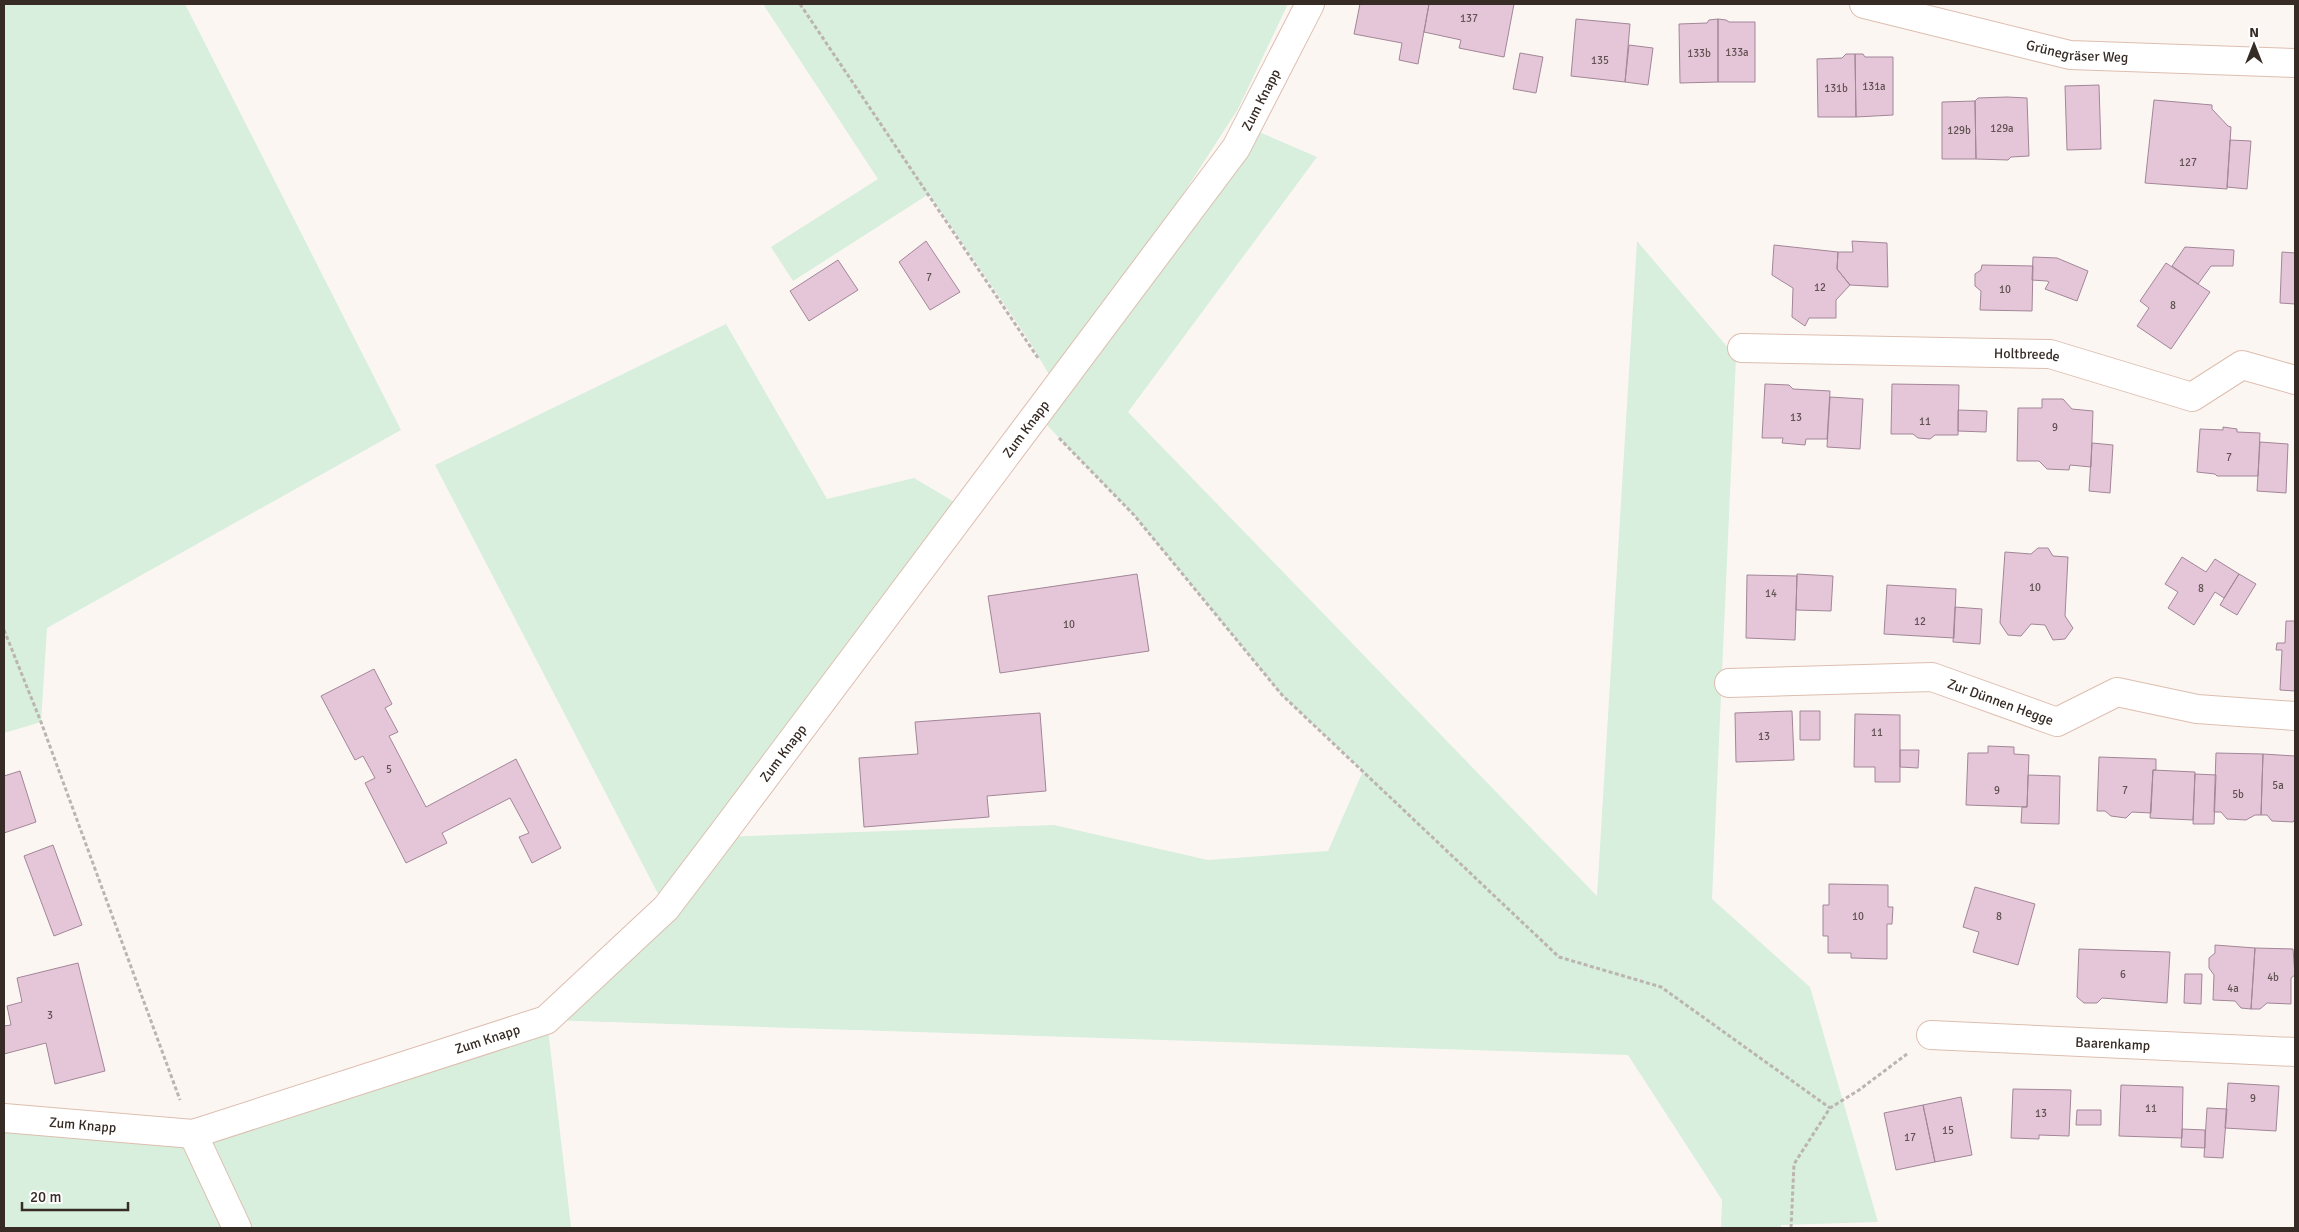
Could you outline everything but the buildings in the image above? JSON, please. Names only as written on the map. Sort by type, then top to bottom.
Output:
[{"type":"street","name":"Zum Knapp","points":[[4,1118],[193,1134],[546,1020],[666,908],[1037,415],[1236,148],[1310,4]]},
{"type":"street","name":"Grünegräser Weg","points":[[1864,4],[2070,56],[2295,63]]},
{"type":"street","name":"Holtbreede","points":[[1742,348],[2050,354],[2192,397],[2242,365],[2295,380]]},
{"type":"street","name":"Zur Dünnen Hegge","points":[[1729,683],[1932,677],[2057,722],[2117,692],[2197,709],[2295,716]]},
{"type":"street","name":"Baarenkamp","points":[[1931,1035],[2295,1052]]},
{"type":"street","points":[[193,1134],[237,1228]]},
{"type":"path","points":[[800,4],[1057,388]]},
{"type":"path","points":[[1037,415],[1134,515],[1282,695],[1559,957],[1661,987],[1830,1108]]},
{"type":"path","points":[[4,630],[41,722],[193,1134]]},
{"type":"path","points":[[1791,1228],[1794,1164],[1830,1108],[1859,1090],[1931,1035]]},
{"type":"green space","points":[[4,4],[185,4],[401,430],[47,628],[41,722],[4,733]]},
{"type":"green space","points":[[763,4],[1288,4],[1238,109],[1061,383],[1248,156],[1257,131],[1317,157],[1128,412],[1597,896],[1637,241],[1736,357],[1712,899],[1810,987],[1878,1222],[1781,1225],[1781,1228],[1721,1228],[1722,1200],[1628,1055],[547,1020],[571,1227],[4,1228],[4,1118],[193,1134],[546,1020],[666,909],[435,465],[726,324],[827,499],[914,478],[966,509],[720,837],[1054,825],[1208,860],[1328,851],[1363,771],[1282,695],[1134,515],[1037,415],[1057,388],[1028,339],[929,194],[793,281],[771,247],[878,179]]}]
